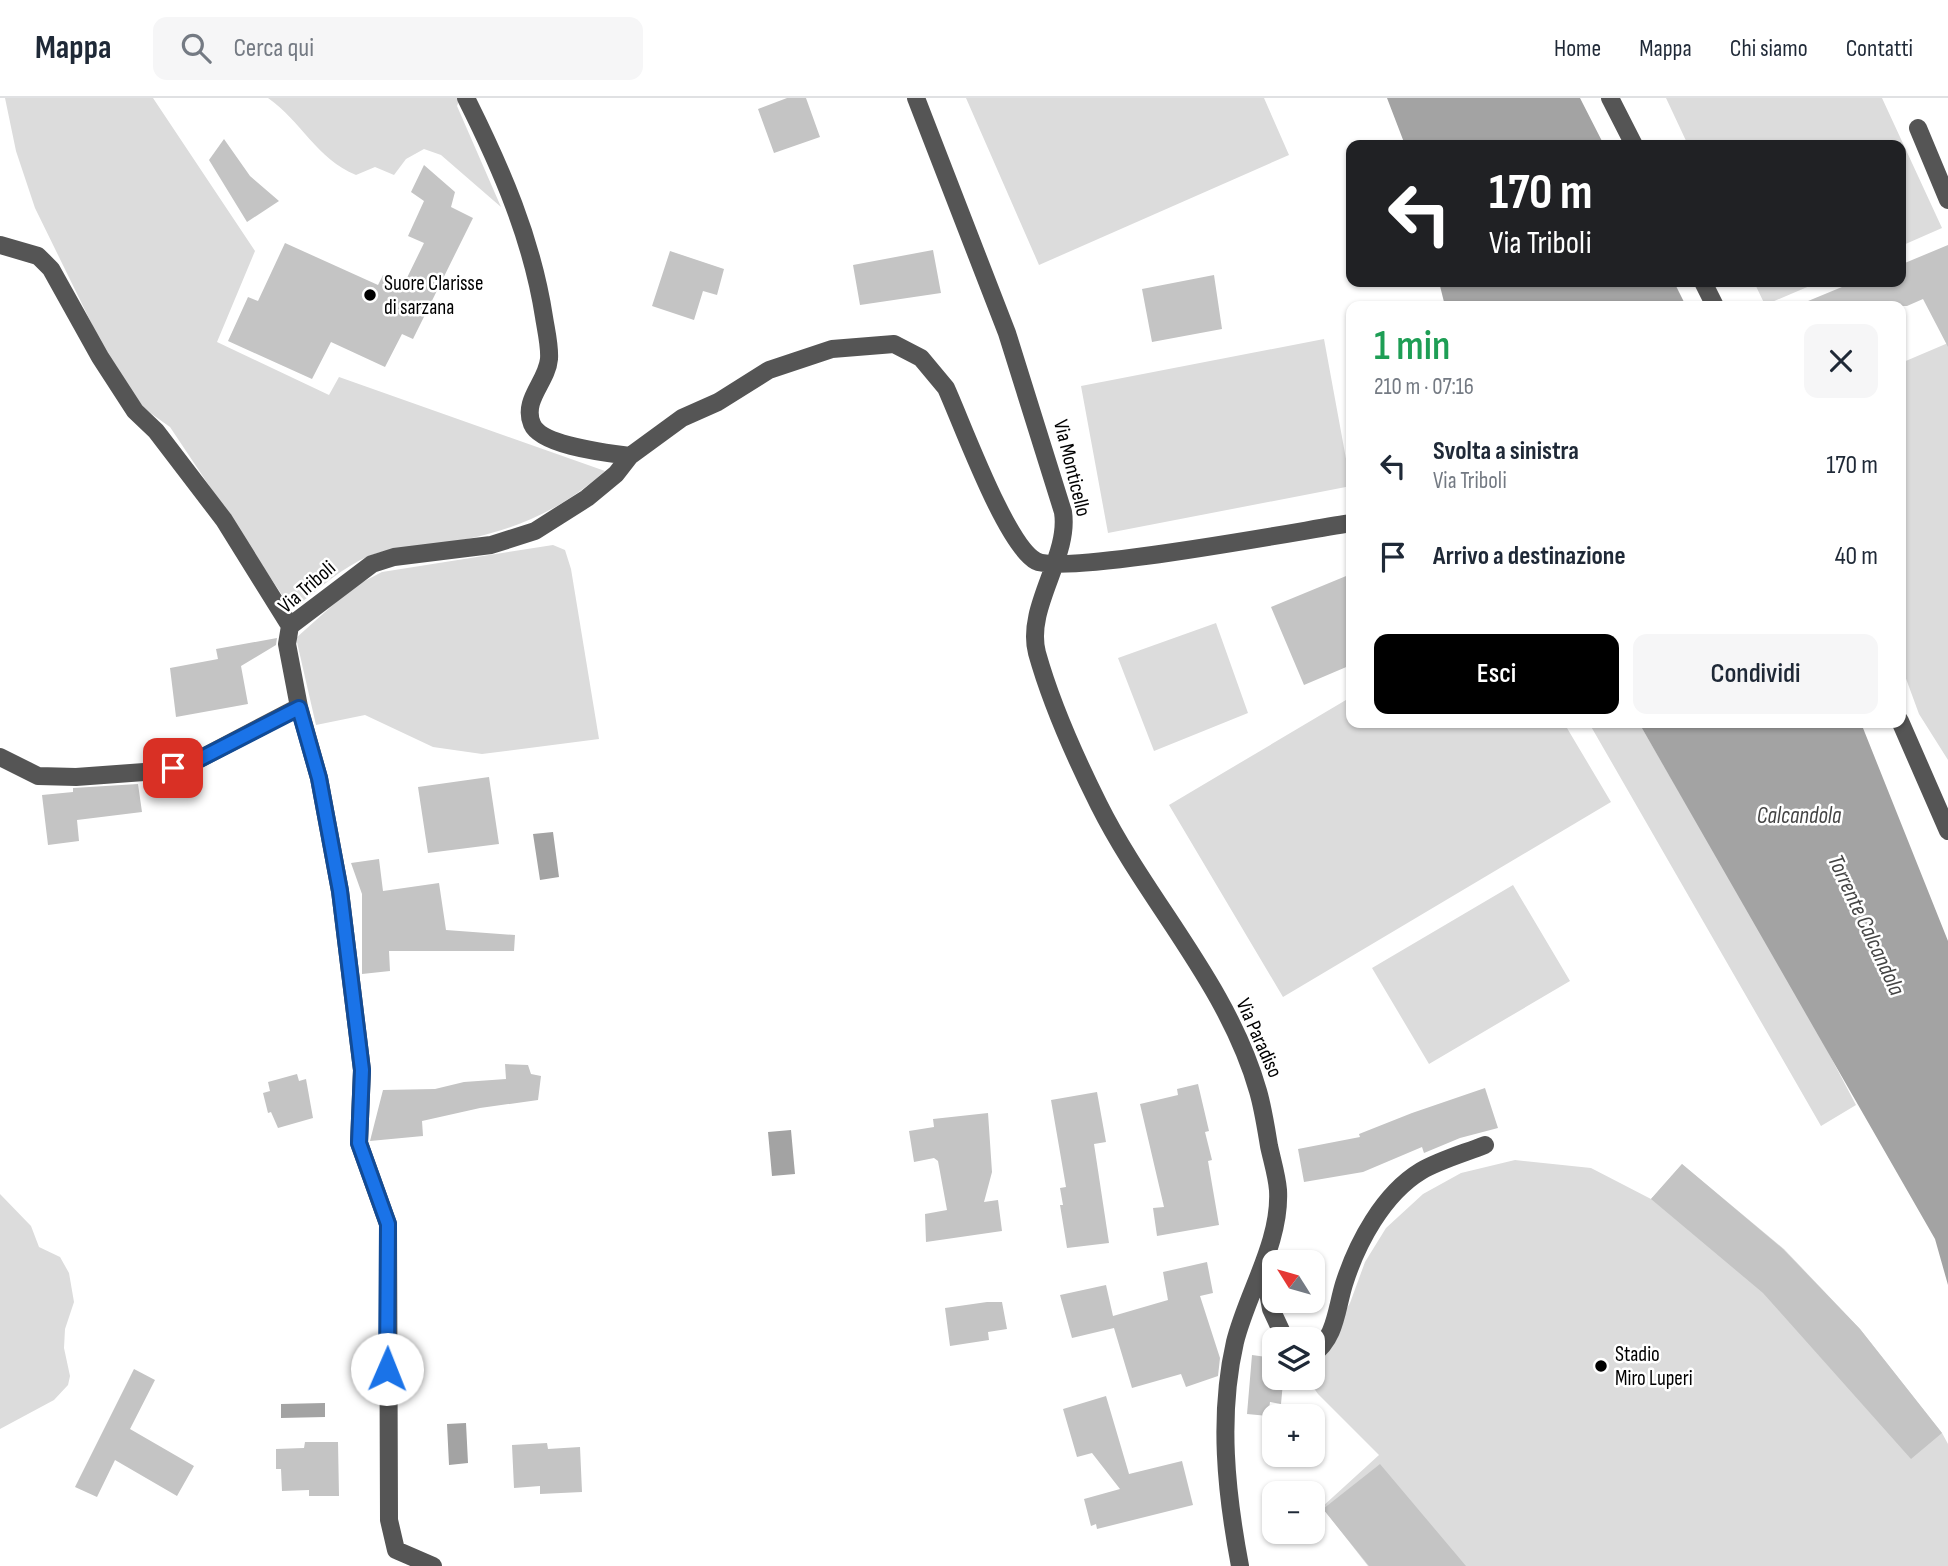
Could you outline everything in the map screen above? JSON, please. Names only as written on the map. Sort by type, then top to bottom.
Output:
[{"type":"street","points":[[466,98],[503,174],[534,262],[549,361],[529,410],[532,425],[542,436],[594,451],[630,456]]},
{"type":"street","name":"Via Monticello","points":[[916,98],[1037,418],[1065,526],[1065,538],[1052,566]]},
{"type":"street","points":[[1610,98],[1631,140]]},
{"type":"street","points":[[1918,128],[1948,200]]},
{"type":"street","points":[[0,245],[38,256],[51,269],[100,357],[135,411],[156,431],[224,520],[290,626]]},
{"type":"street","name":"Via Triboli","points":[[433,1566],[396,1550],[389,1520],[388,1224],[359,1143],[362,1070],[340,891],[319,778],[299,708],[287,644],[290,626],[372,564],[394,557],[491,545],[535,531],[587,498],[616,474],[630,456],[682,418],[718,402],[769,370],[832,349],[894,344],[910,350],[932,368],[946,388],[1006,523],[1024,550],[1036,561],[1052,566]]},
{"type":"street","points":[[1052,566],[1097,564],[1346,524]]},
{"type":"street","name":"Via Paradiso","points":[[1052,566],[1040,610],[1036,649],[1047,683],[1099,806],[1229,1020],[1258,1090],[1278,1192],[1273,1230],[1266,1250]]},
{"type":"street","points":[[0,757],[38,776],[76,777],[158,771],[188,765],[299,708]]},
{"type":"street","points":[[1903,728],[1948,831]]},
{"type":"street","points":[[1325,1342],[1330,1337],[1344,1284],[1358,1248],[1382,1209],[1422,1171],[1486,1145]]},
{"type":"street","name":"Via Paradiso","points":[[1240,1566],[1224,1457],[1227,1411],[1235,1342],[1262,1262]]},
{"type":"shaded area","points":[[5,98],[153,98],[255,251],[217,342],[329,395],[339,377],[605,471],[566,500],[527,521],[462,540],[377,553],[341,572],[298,605],[288,604],[170,427],[139,405],[106,353],[35,208],[16,151]]},
{"type":"shaded area","points":[[268,98],[460,98],[457,106],[501,207],[441,155],[424,149],[406,159],[394,175],[375,167],[356,175],[330,159]]},
{"type":"shaded area","points":[[966,98],[1264,98],[1289,155],[1039,265]]},
{"type":"shaded area","points":[[1666,98],[1882,98],[1901,140],[1686,140]]},
{"type":"shaded area","points":[[1906,150],[1942,228],[1906,244]]},
{"type":"shaded area","points":[[1756,287],[1807,287],[1774,301],[1763,301]]},
{"type":"shaded area","points":[[1324,339],[1346,459],[1346,487],[1108,533],[1081,386]]},
{"type":"shaded area","points":[[1948,343],[1948,760],[1919,714],[1906,679],[1906,361]]},
{"type":"shaded area","points":[[553,545],[565,550],[571,569],[599,739],[482,754],[433,747],[365,715],[316,725],[296,638],[353,587],[382,572]]},
{"type":"shaded area","points":[[1216,623],[1248,713],[1154,751],[1118,658]]},
{"type":"shaded area","points":[[1346,700],[1346,728],[1567,728],[1611,802],[1283,997],[1169,805]]},
{"type":"shaded area","points":[[1592,728],[1642,728],[1807,1012],[1856,1105],[1821,1126]]},
{"type":"shaded area","points":[[1513,885],[1570,981],[1429,1064],[1372,968]]},
{"type":"shaded area","name":"Stadio Miro Luperi","points":[[1515,1160],[1591,1168],[1651,1199],[1682,1164],[1784,1249],[1860,1329],[1942,1433],[1948,1444],[1948,1566],[1368,1566],[1325,1511],[1325,1504],[1379,1455],[1315,1390],[1325,1390],[1325,1342],[1350,1303],[1365,1262],[1386,1228],[1423,1194],[1461,1173]]},
{"type":"shaded area","points":[[0,1194],[31,1226],[39,1247],[60,1257],[69,1273],[74,1302],[65,1329],[64,1348],[70,1376],[68,1385],[54,1400],[0,1429]]},
{"type":"water","points":[[1387,98],[1580,98],[1601,140],[1403,140]]},
{"type":"water","points":[[1440,287],[1676,287],[1684,301],[1444,301]]},
{"type":"water","name":"Calcandola","points":[[1642,728],[1863,728],[1948,941],[1948,1285],[1935,1239]]},
{"type":"water","points":[[553,832],[559,877],[540,880],[533,834]]},
{"type":"water","points":[[791,1130],[795,1174],[772,1176],[768,1132]]},
{"type":"water","points":[[325,1403],[325,1417],[281,1418],[281,1404]]},
{"type":"water","points":[[466,1423],[468,1463],[449,1465],[447,1424]]},
{"type":"building","points":[[787,98],[806,98],[820,137],[774,153],[758,109]]},
{"type":"building","points":[[224,139],[250,176],[279,201],[247,222],[209,160]]},
{"type":"building","points":[[424,165],[455,192],[451,207],[473,218],[413,339],[402,334],[385,367],[331,342],[312,379],[228,341],[248,297],[258,301],[285,243],[378,285],[383,275],[403,286],[424,243],[408,236],[424,201],[411,192]]},
{"type":"building","points":[[1948,245],[1948,347],[1923,299],[1907,306],[1906,301],[1808,301],[1842,287],[1906,287],[1906,262]]},
{"type":"building","points":[[933,250],[941,293],[860,305],[853,265]]},
{"type":"building","points":[[670,251],[724,269],[717,295],[703,291],[694,320],[652,306]]},
{"type":"building","points":[[1214,275],[1222,329],[1152,342],[1142,289]]},
{"type":"building","points":[[1346,576],[1346,667],[1304,685],[1271,607]]},
{"type":"building","points":[[277,638],[276,645],[241,666],[248,704],[176,717],[170,668],[218,659],[216,649]]},
{"type":"building","points":[[489,777],[499,844],[428,853],[418,787]]},
{"type":"building","points":[[138,784],[142,812],[77,820],[79,841],[48,845],[42,795],[73,792],[73,788]]},
{"type":"building","points":[[379,859],[383,891],[439,883],[446,930],[515,935],[514,951],[389,951],[390,971],[362,974],[362,894],[351,863]]},
{"type":"building","points":[[505,1064],[528,1065],[531,1074],[541,1076],[538,1100],[480,1108],[422,1121],[423,1136],[370,1141],[383,1090],[435,1089],[464,1082],[506,1079]]},
{"type":"building","points":[[297,1074],[299,1081],[306,1079],[313,1118],[278,1128],[271,1112],[268,1113],[263,1093],[270,1091],[268,1082]]},
{"type":"building","points":[[1198,1084],[1209,1131],[1205,1132],[1212,1160],[1208,1161],[1219,1225],[1157,1236],[1153,1208],[1164,1207],[1140,1104],[1178,1095],[1177,1089]]},
{"type":"building","points":[[1485,1088],[1498,1128],[1460,1138],[1424,1153],[1422,1147],[1363,1172],[1304,1182],[1298,1149],[1360,1137],[1359,1134],[1412,1113]]},
{"type":"building","points":[[1097,1092],[1106,1142],[1094,1144],[1109,1243],[1067,1248],[1060,1205],[1063,1205],[1060,1188],[1066,1187],[1051,1100]]},
{"type":"building","points":[[988,1113],[992,1172],[984,1202],[998,1200],[1002,1231],[926,1242],[925,1214],[947,1210],[938,1161],[934,1158],[914,1162],[909,1131],[934,1127],[933,1119]]},
{"type":"building","points":[[1682,1164],[1783,1249],[1860,1329],[1942,1433],[1911,1459],[1763,1293],[1651,1199]]},
{"type":"building","points":[[1207,1262],[1213,1293],[1200,1296],[1220,1358],[1218,1376],[1186,1387],[1181,1374],[1132,1388],[1114,1328],[1072,1338],[1060,1295],[1106,1285],[1113,1316],[1168,1300],[1163,1272]]},
{"type":"building","points":[[1002,1302],[1007,1329],[988,1332],[989,1340],[950,1346],[945,1308]]},
{"type":"building","points":[[1252,1355],[1262,1356],[1262,1390],[1282,1390],[1281,1404],[1262,1404],[1262,1415],[1247,1414]]},
{"type":"building","points":[[134,1369],[155,1380],[130,1429],[194,1466],[177,1496],[115,1460],[97,1497],[75,1487]]},
{"type":"building","points":[[1106,1396],[1129,1474],[1182,1461],[1193,1505],[1097,1529],[1096,1524],[1091,1526],[1084,1499],[1120,1489],[1092,1453],[1077,1457],[1063,1409]]},
{"type":"building","points":[[305,1442],[338,1442],[339,1496],[309,1496],[309,1490],[282,1491],[281,1469],[276,1469],[276,1449],[304,1448]]},
{"type":"building","points":[[547,1443],[548,1449],[580,1447],[582,1492],[540,1494],[540,1486],[514,1488],[512,1445]]},
{"type":"building","points":[[1380,1464],[1466,1566],[1369,1566],[1325,1511],[1325,1507]]},
{"type":"place","name":"Suore Clarisse di sarzana","points":[[370,295]]},
{"type":"place","name":"Stadio Miro Luperi","points":[[1601,1366]]},
{"type":"route","points":[[173,768],[188,765],[299,708],[319,778],[340,891],[362,1070],[363,1104],[359,1143],[388,1224],[387,1369]]},
{"type":"water label","name":"Torrente Calcandola","points":[[1866,925]]}]
